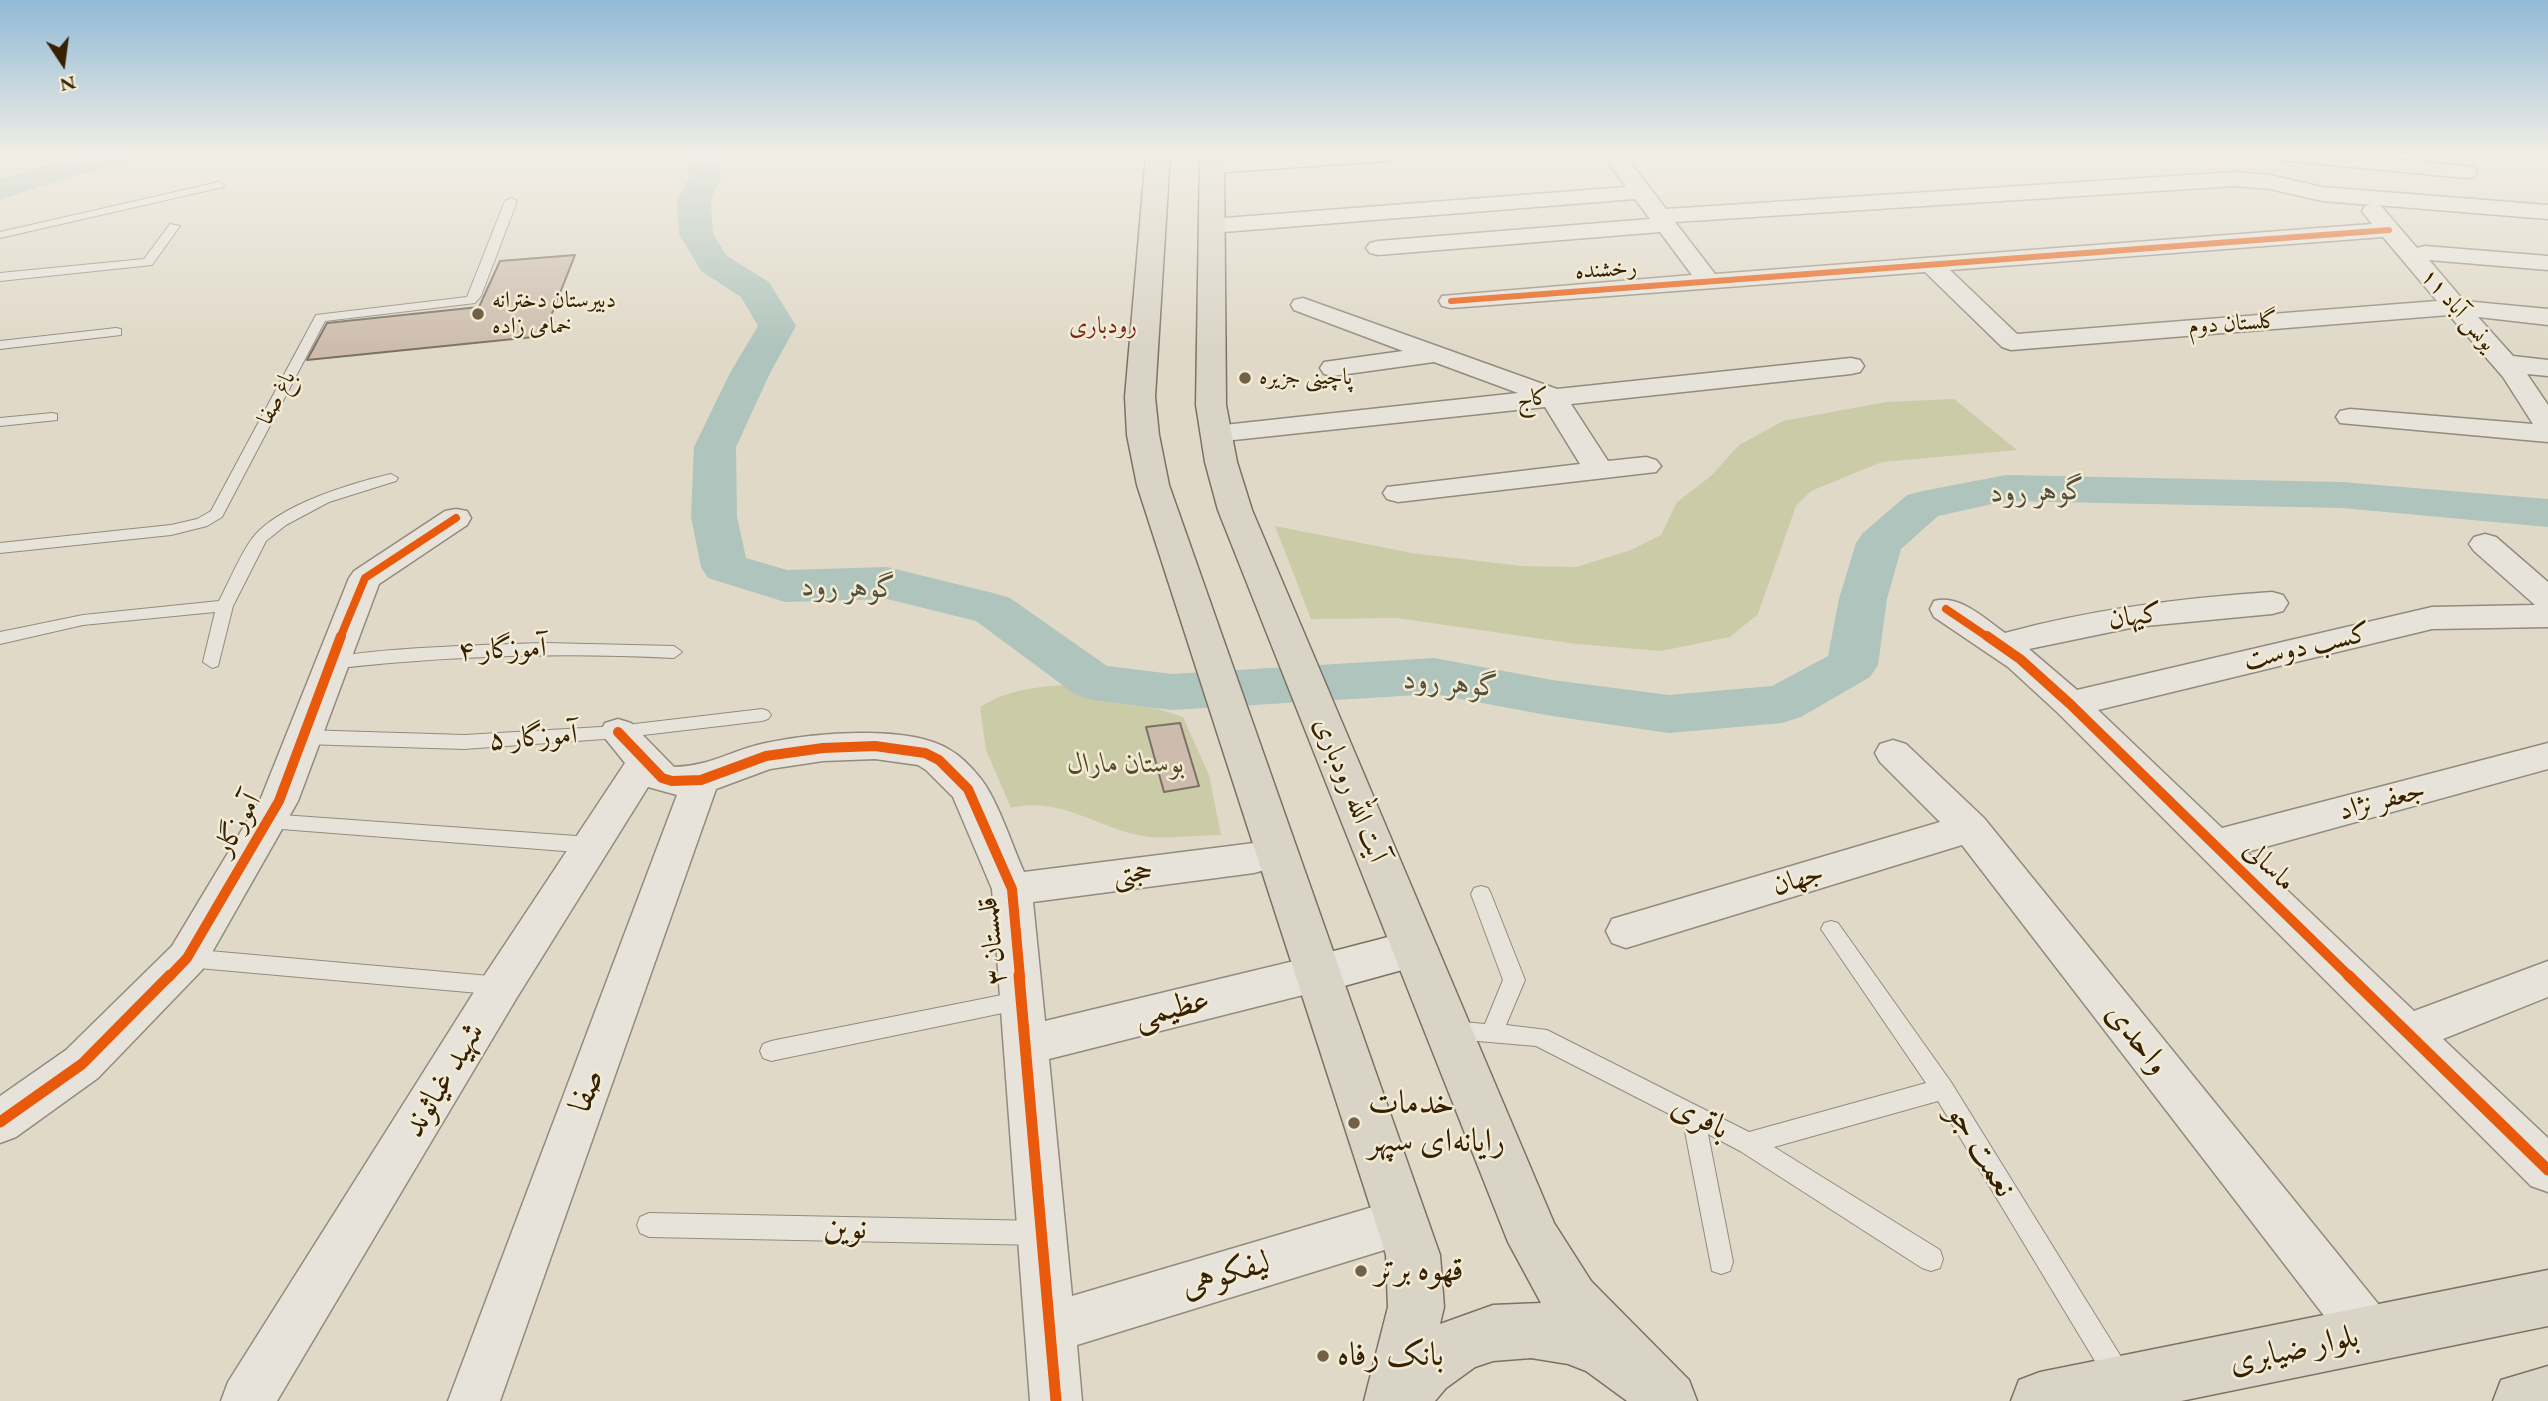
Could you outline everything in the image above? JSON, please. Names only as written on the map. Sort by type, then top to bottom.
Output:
[{"type":"main road","points":[[1153,219],[1140,397],[1153,485],[1415,1262],[1417,1291],[1413,1322],[1396,1401]]},
{"type":"main road","name":"آیت الله رودباری","points":[[1211,219],[1211,396],[1215,434],[1231,499],[1415,949],[1470,1032],[1541,1254],[1571,1301],[1656,1388]]},
{"type":"main road","name":"بلوار ضیابری","points":[[2040,1401],[2548,1298]]},
{"type":"main road","points":[[1396,1401],[1422,1370],[1444,1353],[1480,1335],[1507,1329],[1535,1329],[1577,1338],[1611,1353],[1656,1388]]},
{"type":"main road","points":[[2522,1401],[2548,1395]]},
{"type":"street","points":[[1211,226],[1295,219]]},
{"type":"street","points":[[1378,248],[1671,219]]},
{"type":"street","name":"یونس آباد ۱۱","points":[[2380,219],[2504,363],[2548,426]]},
{"type":"street","points":[[1662,220],[1707,281]]},
{"type":"street","name":"رخشنده","points":[[1451,302],[2389,230]]},
{"type":"street","points":[[2425,253],[2548,263]]},
{"type":"street","name":"گلستان دوم","points":[[1931,265],[2011,342],[2455,307],[2548,317]]},
{"type":"street","points":[[1303,305],[1553,397],[1599,471]]},
{"type":"street","points":[[1333,368],[1438,355]]},
{"type":"street","points":[[2504,363],[2548,368]]},
{"type":"street","name":"کاج","points":[[1215,434],[1851,366]]},
{"type":"street","points":[[2350,417],[2548,434]]},
{"type":"street","points":[[1398,493],[1646,466]]},
{"type":"street","name":"آموزگار","points":[[0,1122],[82,1064],[187,958],[279,801],[365,578],[456,518]]},
{"type":"street","points":[[2485,544],[2548,599]]},
{"type":"street","name":"کیهان","points":[[2000,646],[2045,632],[2118,618],[2217,606],[2272,603]]},
{"type":"street","name":"ماسالی","points":[[1946,609],[2020,659],[2070,704],[2548,1170]]},
{"type":"street","name":"کسب دوست","points":[[2070,704],[2432,618],[2548,617]]},
{"type":"street","name":"قلمستان ۳","points":[[632,747],[662,778],[672,781],[701,780],[766,756],[823,748],[876,746],[925,753],[939,760],[968,789],[1012,889],[1056,1401]]},
{"type":"street","name":"شهید غیاثوند","points":[[247,1401],[590,845],[632,747]]},
{"type":"street","name":"واحدی","points":[[1893,753],[1970,828],[2370,1334]]},
{"type":"street","name":"جعفر نژاد","points":[[2216,845],[2548,756]]},
{"type":"street","name":"صفا","points":[[474,1401],[701,780]]},
{"type":"street","name":"جهان","points":[[1626,931],[1970,828]]},
{"type":"street","name":"حجتی","points":[[1012,889],[1254,858]]},
{"type":"street","points":[[1318,973],[1415,949]]},
{"type":"street","name":"عظیمی","points":[[1026,1045],[1318,973]]},
{"type":"street","points":[[2408,1032],[2548,979]]},
{"type":"street","name":"لیفکوهی","points":[[1049,1328],[1403,1222]]},
{"type":"lane","points":[[0,235],[70,219]]},
{"type":"lane","name":"باغ صفا","points":[[0,548],[171,530],[202,523],[217,514],[320,318],[471,300],[475,296],[504,219]]},
{"type":"lane","points":[[0,277],[148,262],[174,226]]},
{"type":"lane","points":[[0,345],[116,332]]},
{"type":"lane","points":[[0,422],[52,417]]},
{"type":"lane","points":[[212,662],[225,606],[260,538],[281,522],[324,499],[391,478]]},
{"type":"lane","points":[[0,638],[83,620],[225,606]]},
{"type":"lane","name":"آموزگار ۴","points":[[330,663],[488,649],[599,648],[674,652]]},
{"type":"lane","name":"آموزگار ۵","points":[[303,737],[632,747],[762,715]]},
{"type":"lane","points":[[268,821],[590,845]]},
{"type":"lane","points":[[1470,1032],[1514,979],[1481,894]]},
{"type":"lane","points":[[1830,929],[1943,1089]]},
{"type":"lane","points":[[187,958],[501,986]]},
{"type":"lane","points":[[771,1051],[1022,1000]]},
{"type":"lane","name":"باقری","points":[[1470,1032],[1539,1037],[1748,1143],[1931,1259]]},
{"type":"lane","name":"نعمت جو","points":[[1748,1143],[1943,1089],[2124,1386]]},
{"type":"lane","points":[[1693,1115],[1721,1262]]},
{"type":"lane","name":"نوین","points":[[649,1225],[1041,1233]]},
{"type":"green space","points":[[1954,399],[2017,450],[1882,462],[1811,491],[1796,506],[1758,614],[1730,637],[1661,651],[1576,644],[1397,618],[1311,619],[1275,526],[1412,553],[1522,566],[1576,567],[1631,550],[1661,535],[1677,502],[1711,476],[1739,445],[1783,421],[1886,402]]},
{"type":"green space","name":"بوستان مارال","points":[[1082,684],[1183,717],[1209,775],[1221,835],[1149,837],[1047,806],[1011,808],[986,750],[980,707],[1017,691]]},
{"type":"building","name":"دبیرستان دخترانه خمامی زاده","points":[[575,255],[543,336],[307,360],[327,323],[479,307],[500,261]]},
{"type":"building","points":[[1180,723],[1199,786],[1164,792],[1146,727]]},
{"type":"waterway","name":"گوهر رود","points":[[695,219],[696,234],[714,263],[756,290],[777,326],[750,373],[715,447],[714,517],[725,567],[785,586],[887,583],[993,609],[1094,682],[1172,692],[1434,676],[1552,698],[1669,714],[1782,704],[1852,665],[1863,599],[1879,543],[1923,505],[2006,488],[2342,495],[2548,513]]},
{"type":"cycle path","points":[[1451,301],[2389,230]]},
{"type":"cycle path","points":[[0,1122],[82,1064],[187,958],[279,801],[365,578],[456,518]]},
{"type":"cycle path","points":[[1946,609],[2020,659],[2070,704],[2548,1170]]},
{"type":"cycle path","points":[[618,732],[662,778],[672,781],[701,780],[766,756],[823,748],[875,746],[925,753],[939,760],[968,789],[1012,889],[1056,1401]]},
{"type":"place","name":"دبیرستان دخترانه خمامی زاده","points":[[478,314]]},
{"type":"place","name":"پاچینی جزیره","points":[[1245,378]]},
{"type":"place","name":"خدمات رایانه‌ای سپهر","points":[[1354,1123]]},
{"type":"place","name":"قهوه برتر","points":[[1361,1271]]},
{"type":"place","name":"بانک رفاه","points":[[1323,1356]]},
{"type":"district","name":"رودباری","points":[[1103,326]]}]
